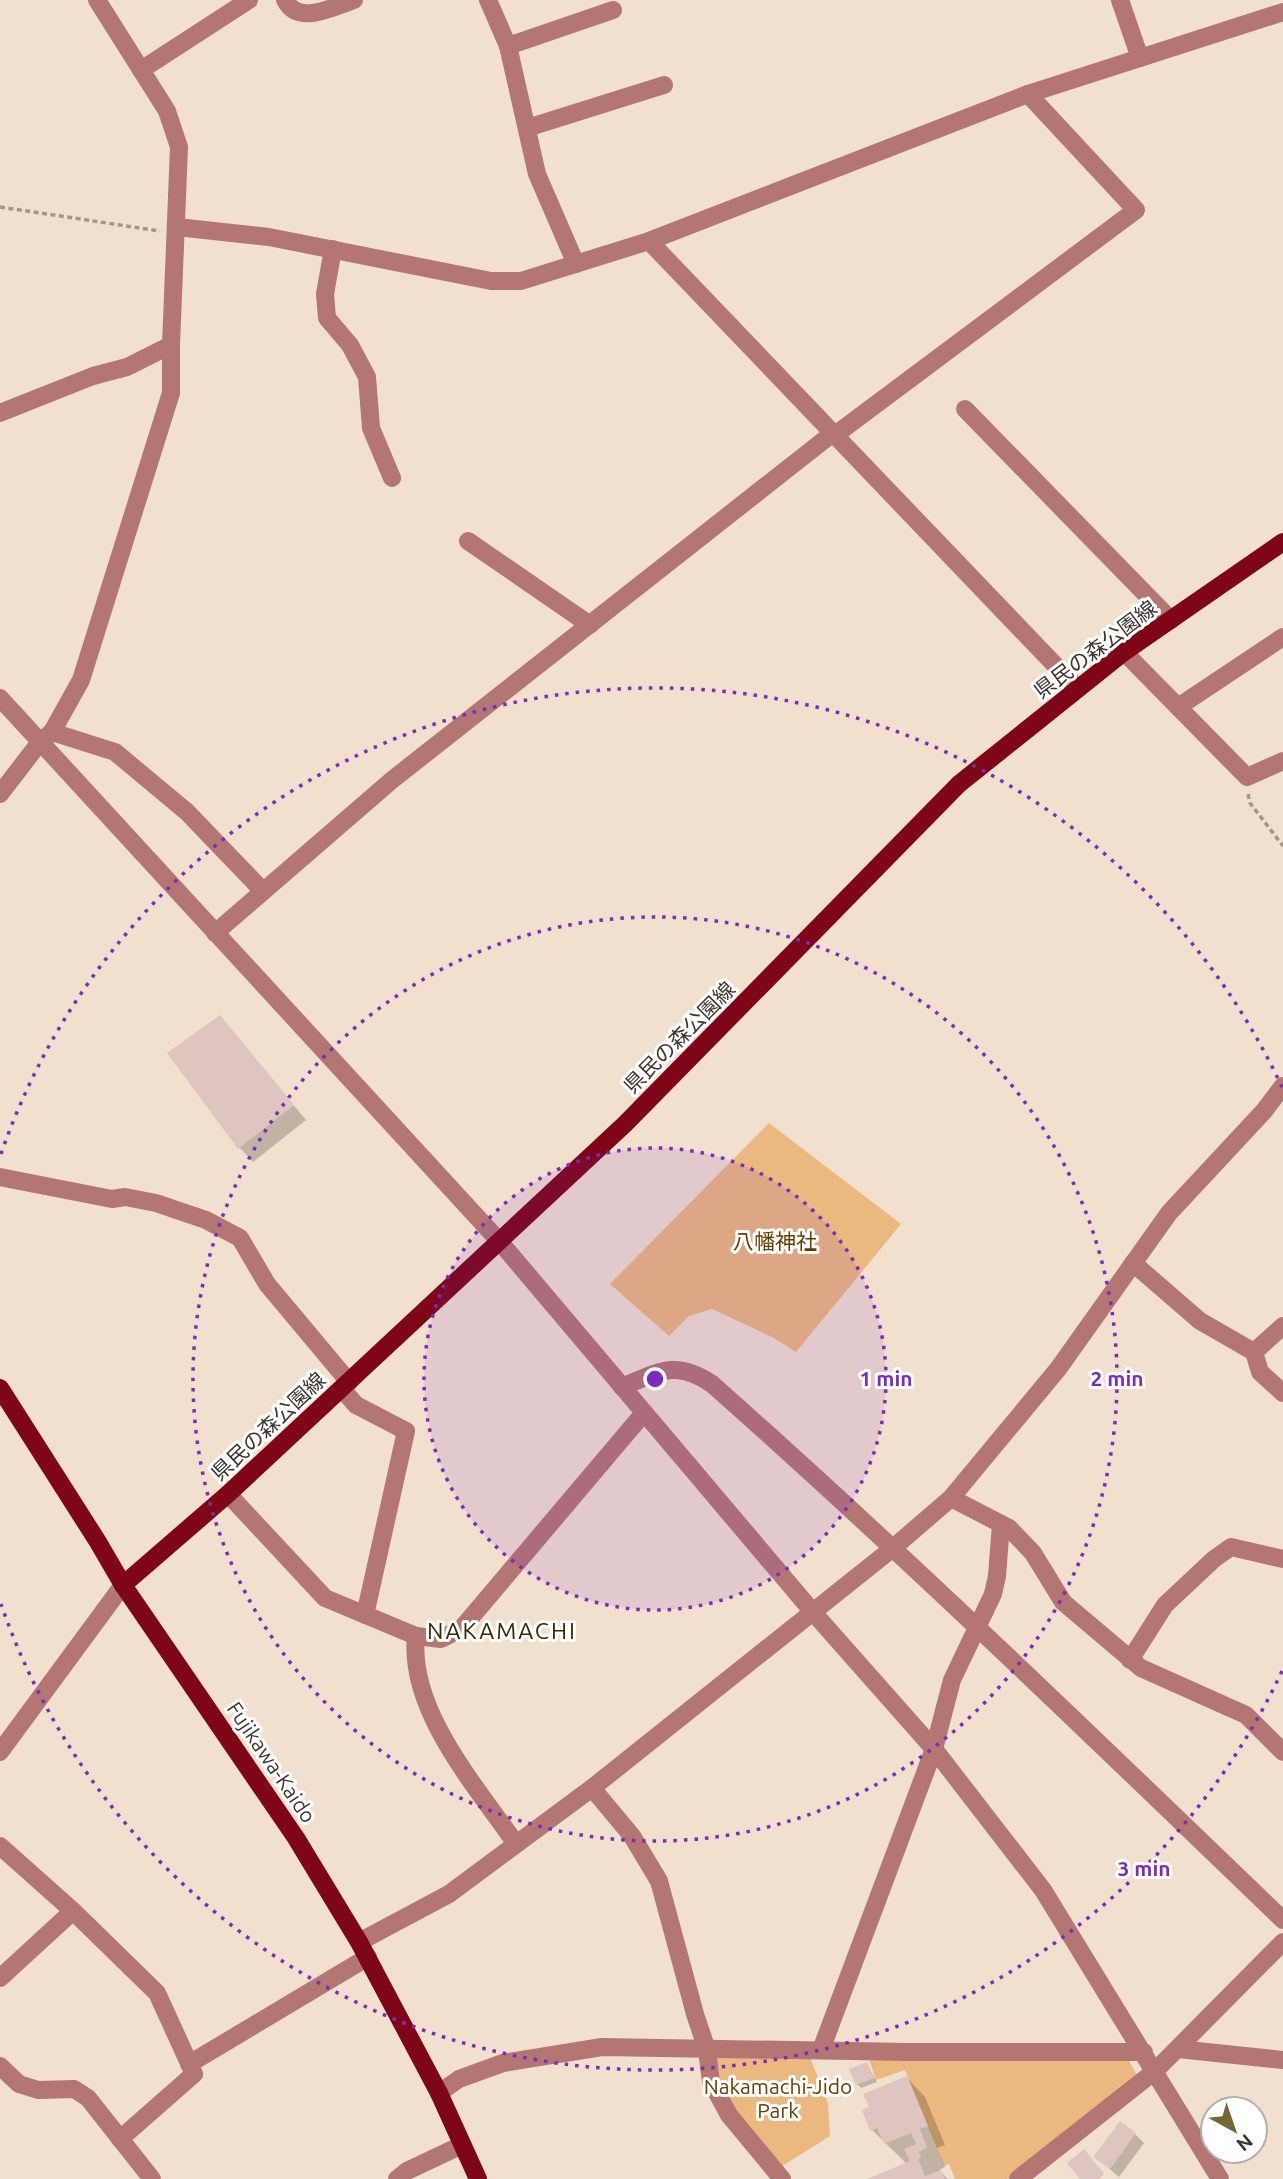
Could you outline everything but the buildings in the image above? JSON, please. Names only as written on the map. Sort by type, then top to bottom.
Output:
[{"type":"main road","name":"県民の森公園線","points":[[122,1585],[228,1494],[625,1124],[959,784],[1124,652],[1283,542]]},
{"type":"main road","name":"Fujikawa-Kaido","points":[[0,1388],[98,1542],[122,1585],[296,1839],[363,1949],[439,2092],[478,2179]]},
{"type":"street","points":[[0,794],[46,737],[81,680],[171,393],[179,147],[167,111],[97,0]]},
{"type":"street","points":[[141,70],[249,0]]},
{"type":"street","points":[[285,0],[289,8],[299,14],[315,13],[354,0]]},
{"type":"street","points":[[488,0],[508,46],[537,174],[576,264]]},
{"type":"street","points":[[1121,0],[1140,58]]},
{"type":"street","points":[[508,46],[613,10]]},
{"type":"street","points":[[176,230],[269,237],[491,281],[521,281],[649,241],[1028,94],[1283,12]]},
{"type":"street","points":[[527,128],[664,85]]},
{"type":"street","points":[[215,933],[392,780],[834,434],[1136,210],[1028,94]]},
{"type":"street","points":[[649,241],[1077,688]]},
{"type":"street","points":[[332,249],[325,294],[327,318],[350,345],[367,377],[371,428],[392,478]]},
{"type":"street","points":[[0,413],[93,376],[127,367],[171,345]]},
{"type":"street","points":[[965,409],[1171,620]]},
{"type":"street","points":[[468,541],[590,625]]},
{"type":"street","points":[[1178,707],[1283,636]]},
{"type":"street","points":[[1124,652],[1247,777],[1283,761]]},
{"type":"street","points":[[0,698],[46,737],[215,933],[500,1242],[812,1612],[934,1749],[1043,1890],[1220,2179]]},
{"type":"street","points":[[46,737],[115,752],[187,812],[263,891]]},
{"type":"street","points":[[190,2064],[449,1894],[592,1788],[893,1548],[951,1498],[1058,1368],[1169,1213],[1264,1111],[1283,1086]]},
{"type":"street","points":[[0,1177],[112,1199],[125,1197],[156,1203],[206,1220],[240,1238],[267,1284],[346,1385],[356,1405],[406,1431],[365,1615]]},
{"type":"street","points":[[1133,1263],[1200,1321],[1254,1352],[1260,1372],[1283,1393]]},
{"type":"street","points":[[1254,1352],[1283,1326]]},
{"type":"street","points":[[622,1387],[658,1372],[677,1369],[695,1372],[712,1384],[1034,1680],[1283,1920]]},
{"type":"street","points":[[228,1494],[325,1598],[416,1636],[441,1639],[462,1628],[643,1414]]},
{"type":"street","points":[[951,1498],[1009,1528],[1033,1553],[1063,1602],[1130,1660],[1141,1668],[1246,1715],[1283,1752]]},
{"type":"street","points":[[821,2050],[934,1749],[952,1679],[993,1594],[1002,1524]]},
{"type":"street","points":[[1130,1660],[1165,1605],[1214,1559],[1231,1547],[1283,1559]]},
{"type":"street","points":[[0,1752],[122,1585]]},
{"type":"street","points":[[416,1636],[414,1654],[421,1687],[445,1743],[516,1844]]},
{"type":"street","points":[[592,1788],[632,1836],[659,1881],[707,2050],[711,2082],[729,2115],[774,2176]]},
{"type":"street","points":[[0,1846],[73,1911],[157,1993],[190,2064],[194,2074],[120,2139]]},
{"type":"street","points":[[0,1978],[73,1911]]},
{"type":"street","points":[[1018,2179],[1155,2071],[1283,1942]]},
{"type":"street","points":[[439,2092],[459,2079],[503,2063],[602,2047],[1144,2052]]},
{"type":"street","points":[[1178,2049],[1283,2060]]},
{"type":"street","points":[[0,2066],[19,2084],[38,2090],[74,2089],[88,2098],[152,2179]]},
{"type":"street","points":[[397,2179],[407,2171],[462,2145]]},
{"type":"path","points":[[0,207],[176,230]]},
{"type":"path","points":[[1247,777],[1250,803],[1283,846]]},
{"type":"green space","name":"八幡神社","points":[[769,1123],[901,1224],[796,1352],[772,1337],[712,1309],[689,1316],[669,1336],[610,1284]]},
{"type":"green space","name":"Nakamachi-Jido Park","points":[[808,2052],[828,2103],[830,2136],[779,2168],[734,2112],[718,2080],[715,2055]]},
{"type":"green space","points":[[868,2056],[1126,2056],[1137,2075],[1007,2179],[955,2179],[949,2164],[944,2166],[905,2070],[876,2080]]},
{"type":"district","name":"NAKAMACHI","points":[[502,1630]]}]
